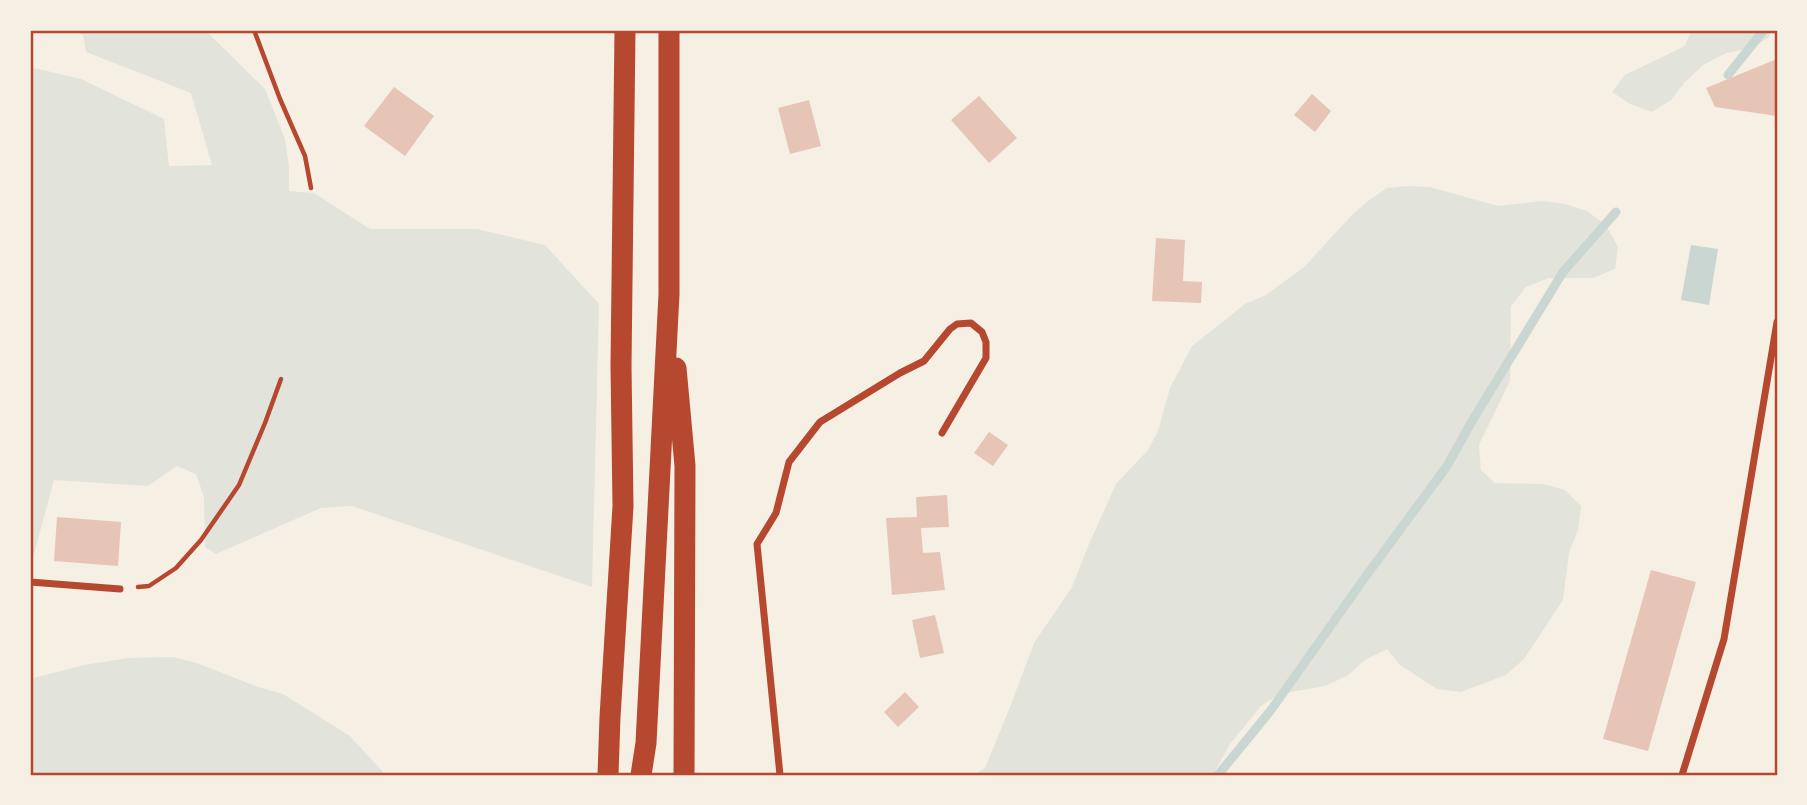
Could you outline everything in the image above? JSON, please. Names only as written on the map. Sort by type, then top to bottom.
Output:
[{"type":"highway","points":[[608,775],[623,506],[621,366],[625,30]]},
{"type":"highway","points":[[642,775],[646,743],[669,295],[669,30]]},
{"type":"highway","points":[[669,295],[685,467],[684,775]]},
{"type":"highway","points":[[596,775],[610,717]]},
{"type":"street","points":[[1682,775],[1724,639],[1777,322]]},
{"type":"street","points":[[780,775],[757,544],[776,513],[789,462],[820,422],[924,361],[957,324],[971,323],[982,332],[986,342],[986,358],[942,433]]},
{"type":"street","points":[[30,582],[120,589]]},
{"type":"path","points":[[254,30],[305,156],[311,188]]},
{"type":"path","points":[[120,589],[149,586],[176,568],[201,540],[239,485],[281,379]]},
{"type":"shaded area","points":[[74,30],[205,30],[265,89],[285,139],[289,191],[314,193],[370,229],[477,229],[545,245],[599,304],[592,587],[352,506],[321,508],[216,554],[205,547],[204,497],[196,474],[177,466],[148,486],[54,480],[30,569],[30,67],[81,79],[164,119],[169,166],[212,165],[191,93],[86,52],[83,35]]},
{"type":"shaded area","points":[[1691,30],[1772,30],[1768,38],[1748,49],[1726,53],[1703,65],[1671,100],[1652,112],[1630,104],[1612,92],[1625,75],[1685,46]]},
{"type":"shaded area","points":[[1430,187],[1498,206],[1542,201],[1565,204],[1587,211],[1606,225],[1618,247],[1615,269],[1593,278],[1549,278],[1526,287],[1511,306],[1510,381],[1479,445],[1481,470],[1495,483],[1543,484],[1565,490],[1581,506],[1578,530],[1569,553],[1563,600],[1524,659],[1506,675],[1461,692],[1437,689],[1400,665],[1387,649],[1365,660],[1347,676],[1325,686],[1280,694],[1261,706],[1230,744],[1213,775],[974,775],[985,768],[1034,643],[1072,587],[1116,484],[1148,450],[1158,431],[1170,388],[1192,346],[1245,304],[1266,295],[1304,267],[1369,200],[1387,188]]},
{"type":"shaded area","points":[[1691,245],[1718,249],[1709,305],[1681,300]]},
{"type":"shaded area","points":[[174,657],[283,694],[350,736],[384,775],[30,775],[30,679],[84,665],[128,658]]},
{"type":"building","points":[[1777,59],[1777,116],[1715,107],[1706,88]]},
{"type":"building","points":[[394,87],[434,116],[405,156],[364,126]]},
{"type":"building","points":[[1312,94],[1331,111],[1315,132],[1294,115]]},
{"type":"building","points":[[979,96],[1017,138],[989,163],[951,120]]},
{"type":"building","points":[[809,100],[821,146],[790,154],[778,108]]},
{"type":"building","points":[[1156,238],[1185,240],[1183,281],[1202,282],[1201,303],[1152,301]]},
{"type":"building","points":[[989,432],[1008,445],[993,466],[974,453]]},
{"type":"building","points":[[947,495],[949,527],[921,528],[923,553],[940,552],[945,590],[892,595],[886,518],[917,517],[916,497]]},
{"type":"building","points":[[57,517],[121,522],[118,566],[54,561]]},
{"type":"building","points":[[1651,570],[1696,582],[1648,751],[1603,739]]},
{"type":"building","points":[[935,615],[944,653],[920,658],[912,620]]},
{"type":"building","points":[[905,692],[919,707],[898,727],[884,712]]},
{"type":"waterway","points":[[1728,75],[1764,30]]},
{"type":"waterway","points":[[1218,775],[1271,710],[1447,466],[1563,272],[1616,212]]}]
